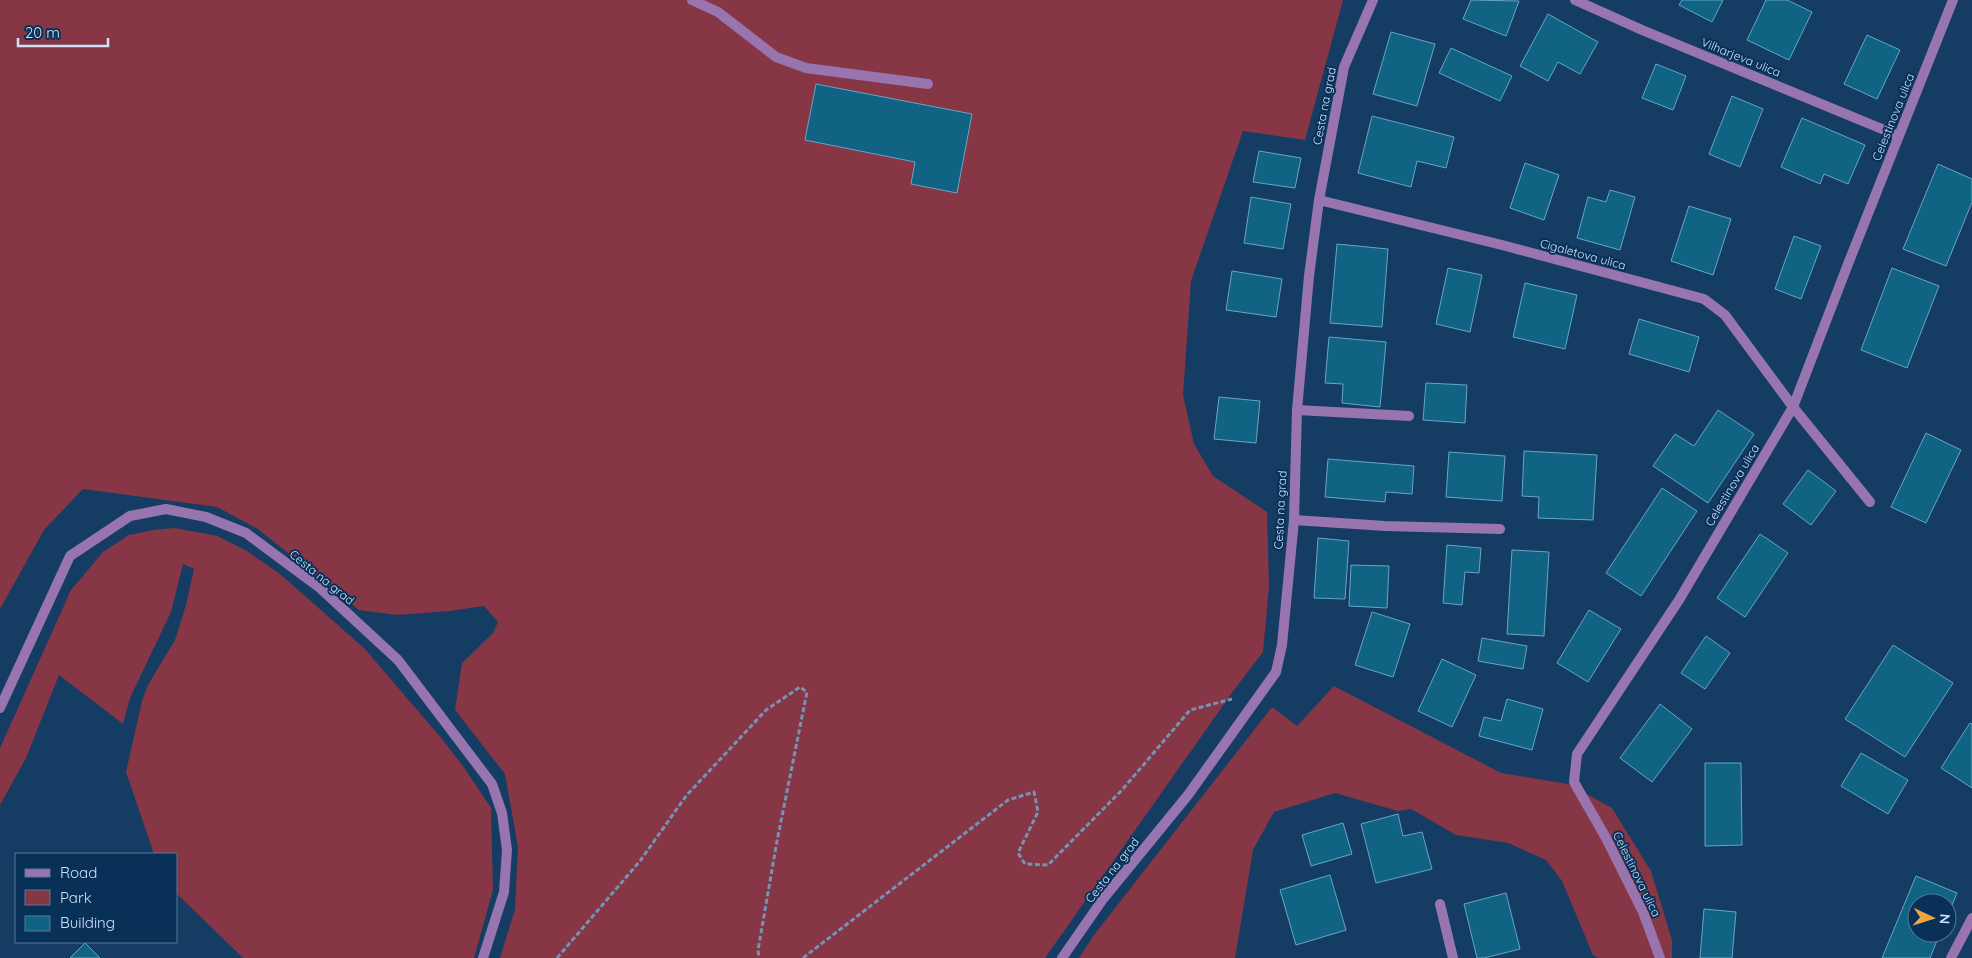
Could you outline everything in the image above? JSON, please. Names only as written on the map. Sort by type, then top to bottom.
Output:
[{"type":"street","points":[[692,0],[718,12],[776,57],[783,60],[806,68],[928,84]]},
{"type":"street","name":"Cesta na grad","points":[[1062,958],[1103,898],[1188,795],[1276,672],[1282,644],[1294,520],[1297,410],[1318,200],[1344,67],[1373,0]]},
{"type":"street","name":"Vilharjeva ulica","points":[[1575,0],[1651,34],[1899,136]]},
{"type":"street","name":"Celestinova ulica","points":[[1660,958],[1639,904],[1606,838],[1574,782],[1577,754],[1679,600],[1793,407],[1953,0]]},
{"type":"street","name":"Cigaletova ulica","points":[[1318,200],[1502,245],[1704,299],[1725,315],[1793,407],[1870,502]]},
{"type":"street","points":[[1297,410],[1409,416]]},
{"type":"street","name":"Cesta na grad","points":[[0,708],[70,556],[130,516],[166,509],[206,517],[246,533],[320,588],[398,660],[492,784],[502,813],[507,850],[504,892],[483,958]]},
{"type":"street","points":[[1294,520],[1385,526],[1500,529]]},
{"type":"street","points":[[1440,904],[1453,958]]},
{"type":"street","points":[[1951,958],[1972,918]]},
{"type":"path","points":[[557,958],[640,860],[686,796],[766,710],[800,687],[807,692],[777,841],[758,950],[759,958]]},
{"type":"path","points":[[802,958],[1008,800],[1034,792],[1038,812],[1018,853],[1025,864],[1048,865],[1122,790],[1190,710],[1264,690]]},
{"type":"green space","points":[[0,0],[1343,0],[1305,140],[1243,131],[1191,281],[1183,395],[1194,444],[1213,476],[1267,512],[1269,586],[1263,652],[1234,690],[1045,958],[500,958],[515,909],[518,847],[505,774],[455,710],[462,663],[493,633],[498,622],[484,606],[397,615],[359,610],[258,529],[217,507],[83,489],[44,530],[0,609]]},
{"type":"green space","points":[[175,528],[217,536],[247,551],[280,574],[364,648],[463,766],[491,808],[493,890],[474,958],[243,958],[178,895],[178,853],[154,853],[126,772],[142,701],[148,685],[175,640],[186,605],[194,569],[183,564],[171,612],[130,698],[123,724],[59,675],[26,758],[0,805],[0,748],[71,590],[103,552],[129,535]]},
{"type":"green space","points":[[1334,686],[1501,773],[1568,784],[1612,808],[1651,871],[1672,940],[1672,958],[1598,958],[1593,955],[1562,881],[1546,860],[1508,843],[1456,835],[1411,809],[1398,811],[1335,793],[1274,812],[1253,850],[1235,958],[1079,958],[1094,935],[1272,707],[1297,726]]},
{"type":"building","points":[[1471,0],[1519,1],[1506,36],[1463,19]]},
{"type":"building","points":[[1682,0],[1723,0],[1712,22],[1679,5]]},
{"type":"building","points":[[1766,0],[1787,0],[1812,12],[1789,60],[1747,40]]},
{"type":"building","points":[[1548,14],[1598,42],[1580,74],[1558,62],[1548,81],[1520,66]]},
{"type":"building","points":[[1391,32],[1435,44],[1417,106],[1373,94]]},
{"type":"building","points":[[1867,35],[1900,50],[1877,99],[1844,84]]},
{"type":"building","points":[[1451,48],[1512,76],[1500,101],[1439,73]]},
{"type":"building","points":[[1656,64],[1686,76],[1673,110],[1642,98]]},
{"type":"building","points":[[816,84],[972,114],[957,193],[911,184],[915,162],[805,140]]},
{"type":"building","points":[[1732,96],[1763,109],[1740,167],[1709,154]]},
{"type":"building","points":[[1372,116],[1454,137],[1446,168],[1417,161],[1411,187],[1358,173]]},
{"type":"building","points":[[1802,118],[1865,145],[1848,184],[1824,174],[1820,184],[1781,167]]},
{"type":"building","points":[[1259,151],[1301,158],[1295,188],[1253,182]]},
{"type":"building","points":[[1525,163],[1559,175],[1544,220],[1510,208]]},
{"type":"building","points":[[1938,164],[1972,179],[1972,202],[1946,266],[1903,249]]},
{"type":"building","points":[[1610,190],[1635,197],[1620,250],[1577,238],[1588,197],[1606,202]]},
{"type":"building","points":[[1251,197],[1291,204],[1283,249],[1244,243]]},
{"type":"building","points":[[1689,206],[1731,219],[1713,275],[1671,261]]},
{"type":"building","points":[[1794,236],[1821,246],[1801,299],[1775,289]]},
{"type":"building","points":[[1337,244],[1388,249],[1382,327],[1330,323]]},
{"type":"building","points":[[1448,268],[1482,275],[1470,332],[1436,324]]},
{"type":"building","points":[[1892,268],[1939,286],[1907,368],[1861,350]]},
{"type":"building","points":[[1232,271],[1282,279],[1276,317],[1226,310]]},
{"type":"building","points":[[1525,283],[1577,295],[1565,349],[1513,337]]},
{"type":"building","points":[[1639,319],[1699,337],[1689,372],[1629,354]]},
{"type":"building","points":[[1329,337],[1386,342],[1380,407],[1342,403],[1343,384],[1325,383]]},
{"type":"building","points":[[1426,383],[1467,385],[1465,423],[1423,420]]},
{"type":"building","points":[[1219,397],[1260,401],[1256,443],[1214,439]]},
{"type":"building","points":[[1718,410],[1754,434],[1708,503],[1653,466],[1675,434],[1694,446]]},
{"type":"building","points":[[1926,433],[1961,450],[1926,523],[1891,507]]},
{"type":"building","points":[[1524,451],[1597,455],[1593,520],[1538,518],[1539,497],[1522,496]]},
{"type":"building","points":[[1449,452],[1505,456],[1502,501],[1446,497]]},
{"type":"building","points":[[1328,459],[1414,466],[1412,494],[1386,492],[1385,502],[1325,497]]},
{"type":"building","points":[[1808,470],[1836,491],[1811,525],[1783,504]]},
{"type":"building","points":[[1662,488],[1697,511],[1641,596],[1606,573]]},
{"type":"building","points":[[1760,534],[1788,553],[1745,617],[1717,598]]},
{"type":"building","points":[[1318,538],[1349,541],[1345,599],[1314,598]]},
{"type":"building","points":[[1447,545],[1481,548],[1479,573],[1465,572],[1462,605],[1443,603]]},
{"type":"building","points":[[1512,550],[1549,552],[1544,636],[1507,634]]},
{"type":"building","points":[[1351,565],[1389,566],[1387,608],[1349,606]]},
{"type":"building","points":[[1589,610],[1621,629],[1588,682],[1557,663]]},
{"type":"building","points":[[1372,612],[1410,624],[1393,677],[1355,665]]},
{"type":"building","points":[[1706,636],[1730,653],[1705,689],[1681,673]]},
{"type":"building","points":[[1482,638],[1527,646],[1523,669],[1478,661]]},
{"type":"building","points":[[1893,645],[1953,683],[1905,757],[1845,719]]},
{"type":"building","points":[[1442,659],[1476,675],[1452,727],[1418,711]]},
{"type":"building","points":[[1507,699],[1543,709],[1532,750],[1479,736],[1484,717],[1501,721]]},
{"type":"building","points":[[1660,704],[1692,729],[1652,782],[1620,758]]},
{"type":"building","points":[[1970,723],[1972,724],[1972,788],[1941,768]]},
{"type":"building","points":[[1861,753],[1908,780],[1888,814],[1841,786]]},
{"type":"building","points":[[1705,763],[1741,763],[1742,845],[1705,846]]},
{"type":"building","points":[[1398,814],[1403,836],[1422,832],[1432,869],[1376,883],[1361,824]]},
{"type":"building","points":[[1343,823],[1352,854],[1311,866],[1302,835]]},
{"type":"building","points":[[1330,875],[1346,930],[1296,945],[1280,890]]},
{"type":"building","points":[[1916,876],[1957,893],[1909,893]]},
{"type":"building","points":[[1506,893],[1520,949],[1477,958],[1464,904]]},
{"type":"building","points":[[1907,898],[1907,943],[1936,943],[1930,958],[1882,958]]},
{"type":"building","points":[[1704,909],[1736,912],[1732,958],[1700,958]]},
{"type":"building","points":[[85,943],[100,958],[70,958]]}]
